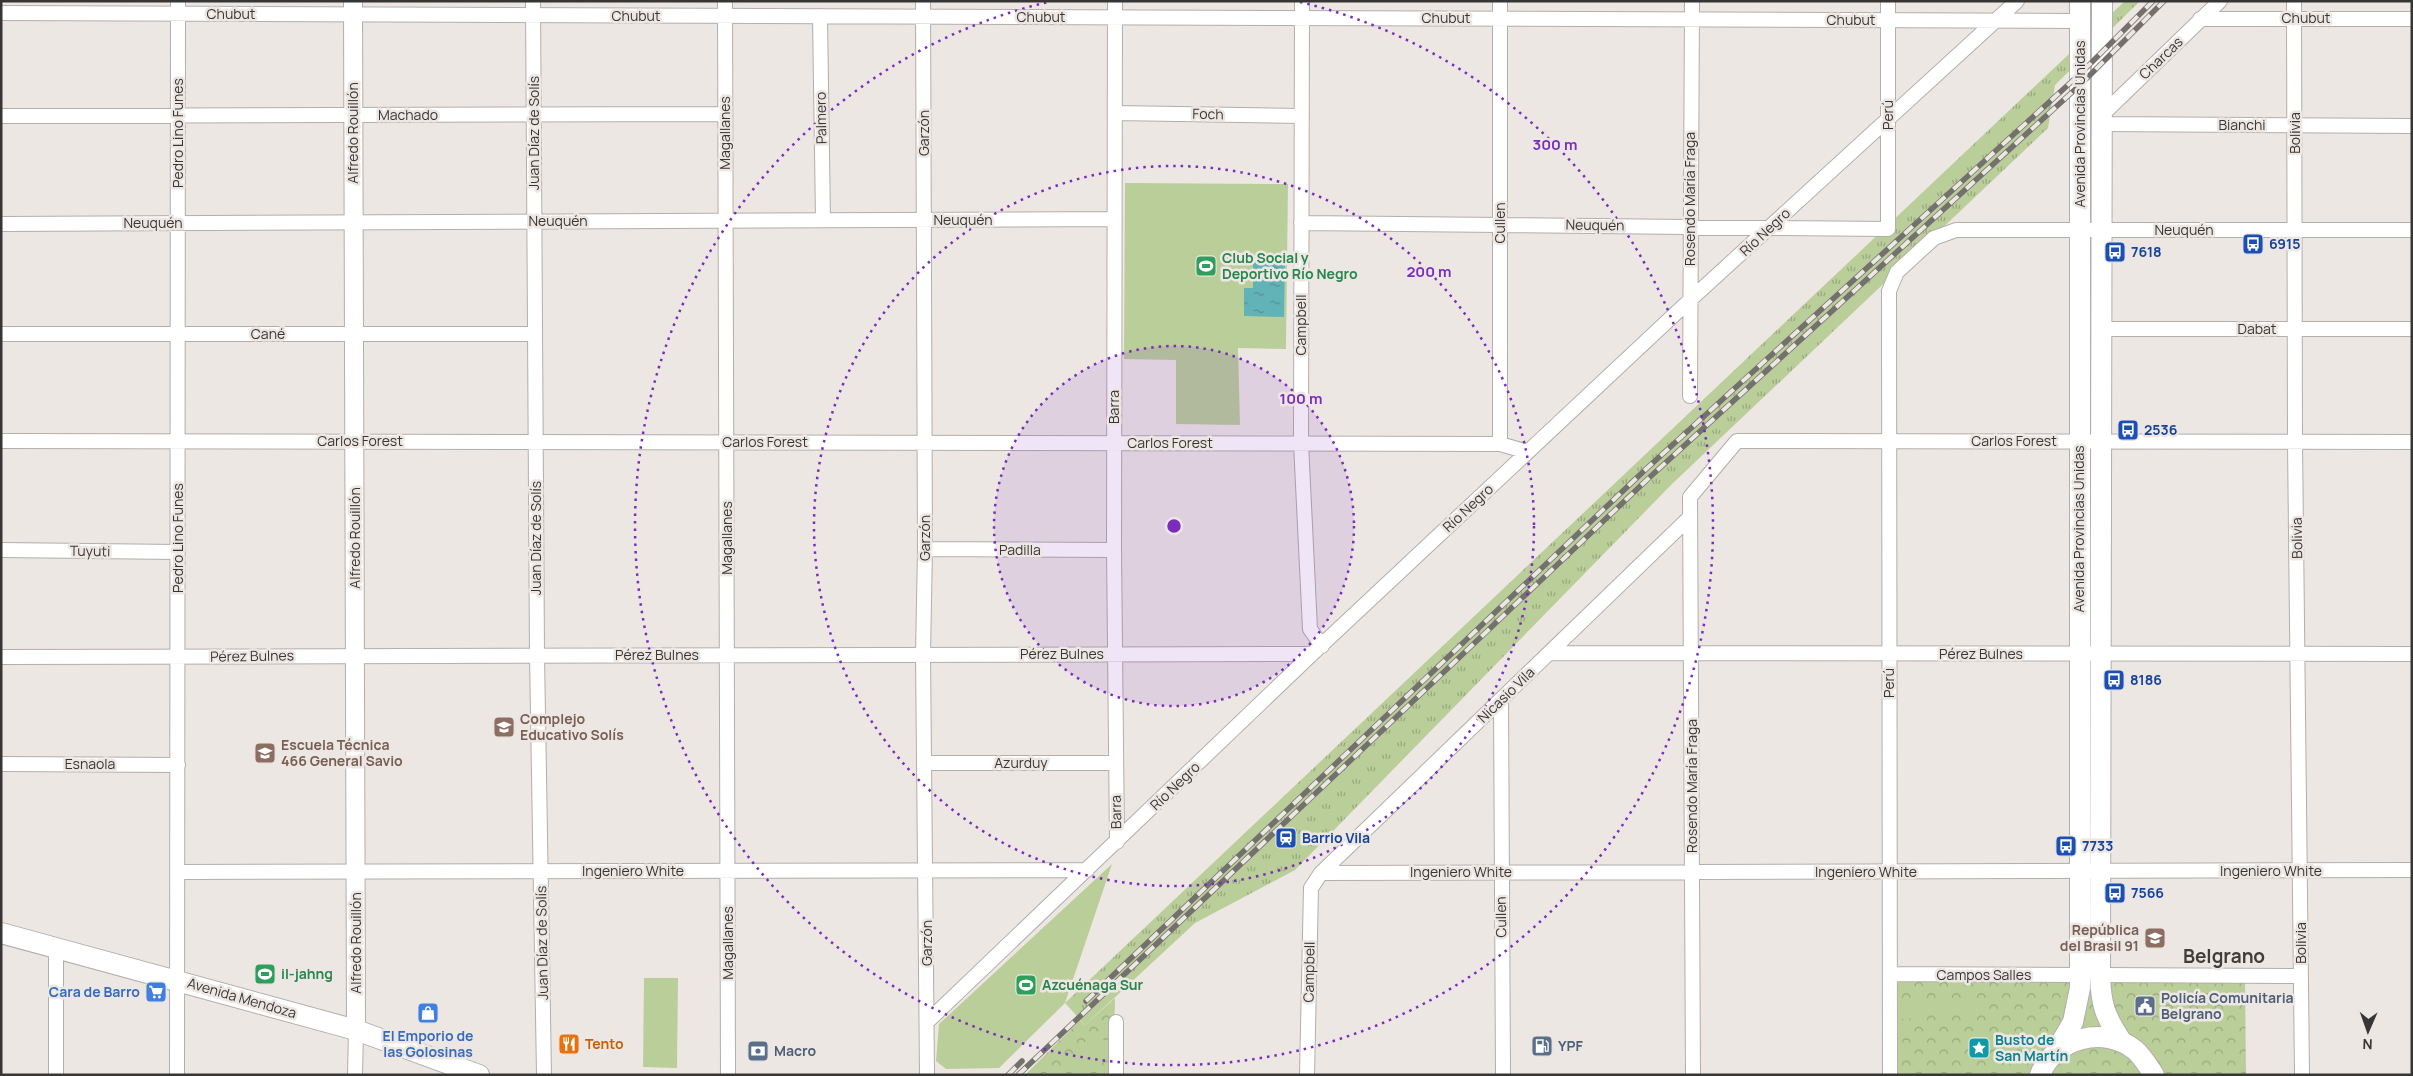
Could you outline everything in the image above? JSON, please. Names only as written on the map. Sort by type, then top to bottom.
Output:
[{"type":"main road","name":"Avenida Provincias Unidas","points":[[2102,1],[2100,994],[2105,1016],[2122,1042]]},
{"type":"main road","name":"Avenida Provincias Unidas","points":[[2056,1051],[2073,1022],[2080,988],[2080,11]]},
{"type":"main road","name":"Avenida Mendoza","points":[[1,934],[178,980],[356,1030],[480,1075]]},
{"type":"main road","points":[[2037,1072],[2056,1051],[2071,1042],[2088,1037],[2105,1037],[2122,1042],[2134,1050],[2149,1067],[2164,1075]]},
{"type":"street","name":"Magallanes","points":[[724,1],[728,654],[728,1075]]},
{"type":"street","name":"Garzón","points":[[923,1],[927,1075]]},
{"type":"street","name":"Barra","points":[[1115,1],[1114,550],[1117,842]]},
{"type":"street","name":"Campbell","points":[[1302,1],[1301,444],[1310,629],[1317,650]]},
{"type":"street","name":"Cullen","points":[[1500,1],[1500,444]]},
{"type":"street","name":"Rosendo María Fraga","points":[[1690,396],[1692,1]]},
{"type":"street","name":"Perú","points":[[1888,1],[1888,229]]},
{"type":"street","name":"Río Negro","points":[[927,1022],[1317,650],[1690,300],[2017,1]]},
{"type":"street","name":"Charcas","points":[[2102,119],[2200,18],[2220,1]]},
{"type":"street","name":"Bolivia","points":[[2294,1],[2295,442],[2299,654],[2302,1075]]},
{"type":"street","name":"Chubut","points":[[1,13],[178,8],[533,8],[724,16],[1997,20],[2080,11]]},
{"type":"street","name":"Pedro Lino Funes","points":[[177,1075],[178,8]]},
{"type":"street","name":"Alfredo Rouillón","points":[[353,8],[356,654],[355,1075]]},
{"type":"street","name":"Juan Díaz de Solís","points":[[533,8],[537,655],[544,1075]]},
{"type":"street","name":"Palmero","points":[[820,16],[823,220]]},
{"type":"street","name":"Chubut","points":[[2200,18],[2412,19]]},
{"type":"street","name":"Foch","points":[[1114,113],[1302,116]]},
{"type":"street","name":"Machado","points":[[1,116],[725,114]]},
{"type":"street","name":"Bianchi","points":[[2102,119],[2295,125],[2412,126]]},
{"type":"street","name":"Neuquén","points":[[1,224],[1114,219]]},
{"type":"street","name":"Neuquén","points":[[1302,223],[1771,226],[1888,229]]},
{"type":"street","name":"Neuquén","points":[[1889,291],[1897,272],[1934,238],[1956,230],[2412,230]]},
{"type":"street","name":"Perú","points":[[1889,291],[1890,1075]]},
{"type":"street","name":"Dabat","points":[[2102,329],[2412,329]]},
{"type":"street","name":"Cané","points":[[1,334],[535,334]]},
{"type":"street","name":"Carlos Forest","points":[[1,441],[1500,444],[1528,452]]},
{"type":"street","name":"Carlos Forest","points":[[1690,497],[1736,441],[2412,442]]},
{"type":"street","name":"Rosendo María Fraga","points":[[1690,497],[1693,1075]]},
{"type":"street","name":"Nicasio Vila","points":[[1321,873],[1690,517]]},
{"type":"street","name":"Padilla","points":[[925,549],[1114,550]]},
{"type":"street","name":"Tuyuti","points":[[1,550],[178,552]]},
{"type":"street","name":"Pérez Bulnes","points":[[1,657],[178,658],[356,654],[1116,654],[1317,650]]},
{"type":"street","name":"Pérez Bulnes","points":[[1550,652],[1691,654],[2412,654]]},
{"type":"street","name":"Cullen","points":[[1501,700],[1500,872],[1503,1075]]},
{"type":"street","name":"Azurduy","points":[[926,763],[1115,763]]},
{"type":"street","name":"Esnaola","points":[[1,764],[178,765]]},
{"type":"street","name":"Ingeniero White","points":[[178,872],[1087,870]]},
{"type":"street","name":"Ingeniero White","points":[[1321,873],[2412,870]]},
{"type":"street","name":"Campbell","points":[[1307,1075],[1310,888],[1321,873]]},
{"type":"street","points":[[56,948],[56,1075]]},
{"type":"street","name":"Campos Salles","points":[[1890,974],[2079,975]]},
{"type":"street","points":[[2100,975],[2301,976]]},
{"type":"street","points":[[1116,1022],[1116,1075]]},
{"type":"green space","points":[[2125,1],[2140,1],[2055,85],[2048,128],[1672,484],[1295,870],[1195,923],[1085,1025],[1065,1003]]},
{"type":"green space","name":"Club Social y Deportivo Río Negro","points":[[1125,183],[1288,184],[1286,349],[1238,348],[1240,425],[1176,424],[1176,360],[1124,359]]},
{"type":"green space","name":"Azcuénaga Sur","points":[[1112,864],[1065,1003],[999,1068],[946,1069],[936,1061],[939,1024]]},
{"type":"green space","points":[[1890,974],[2245,976],[2246,1075],[1890,1075]]},
{"type":"green space","points":[[644,978],[678,978],[677,1068],[643,1067]]},
{"type":"green space","points":[[1115,998],[1113,1070],[1110,1075],[1025,1075],[1080,1020],[1085,1025]]},
{"type":"green space","points":[[1924,999],[1925,1018],[1900,1019],[1899,1000]]},
{"type":"green space","points":[[1935,1001],[1978,1002],[1978,1014],[1935,1013]]},
{"type":"green space","points":[[1096,1032],[1110,1047],[1084,1072],[1069,1057]]},
{"type":"water","points":[[1253,261],[1285,261],[1284,317],[1244,316],[1244,288],[1253,288]]},
{"type":"railway","points":[[1086,1001],[1645,470],[2080,74],[2153,1]]},
{"type":"railway","points":[[1018,1075],[1651,476],[2080,85],[2164,1]]},
{"type":"railway","points":[[1008,1075],[1022,1061]]},
{"type":"place","name":"6915","points":[[2253,244]]},
{"type":"place","name":"7618","points":[[2115,252]]},
{"type":"place","name":"Club Social y Deportivo Río Negro","points":[[1206,266]]},
{"type":"place","name":"2536","points":[[2128,430]]},
{"type":"place","name":"8186","points":[[2114,680]]},
{"type":"place","name":"Complejo Educativo Solís","points":[[504,727]]},
{"type":"place","name":"Escuela Técnica 466 General Savio","points":[[265,753]]},
{"type":"place","name":"Barrio Vila","points":[[1286,838]]},
{"type":"place","name":"7733","points":[[2066,846]]},
{"type":"place","name":"7566","points":[[2115,893]]},
{"type":"place","name":"República del Brasil 91","points":[[2155,938]]},
{"type":"place","name":"il-jahng","points":[[265,974]]},
{"type":"place","name":"Azcuénaga Sur","points":[[1026,985]]},
{"type":"place","name":"Cara de Barro","points":[[156,992]]},
{"type":"place","name":"Policía Comunitaria Belgrano","points":[[2145,1006]]},
{"type":"place","name":"El Emporio de las Golosinas","points":[[428,1013]]},
{"type":"place","name":"Tento","points":[[569,1044]]},
{"type":"place","name":"YPF","points":[[1542,1046]]},
{"type":"place","name":"Busto de San Martín","points":[[1979,1048]]},
{"type":"place","name":"Macro","points":[[758,1051]]},
{"type":"district","name":"Belgrano","points":[[2224,956]]}]
